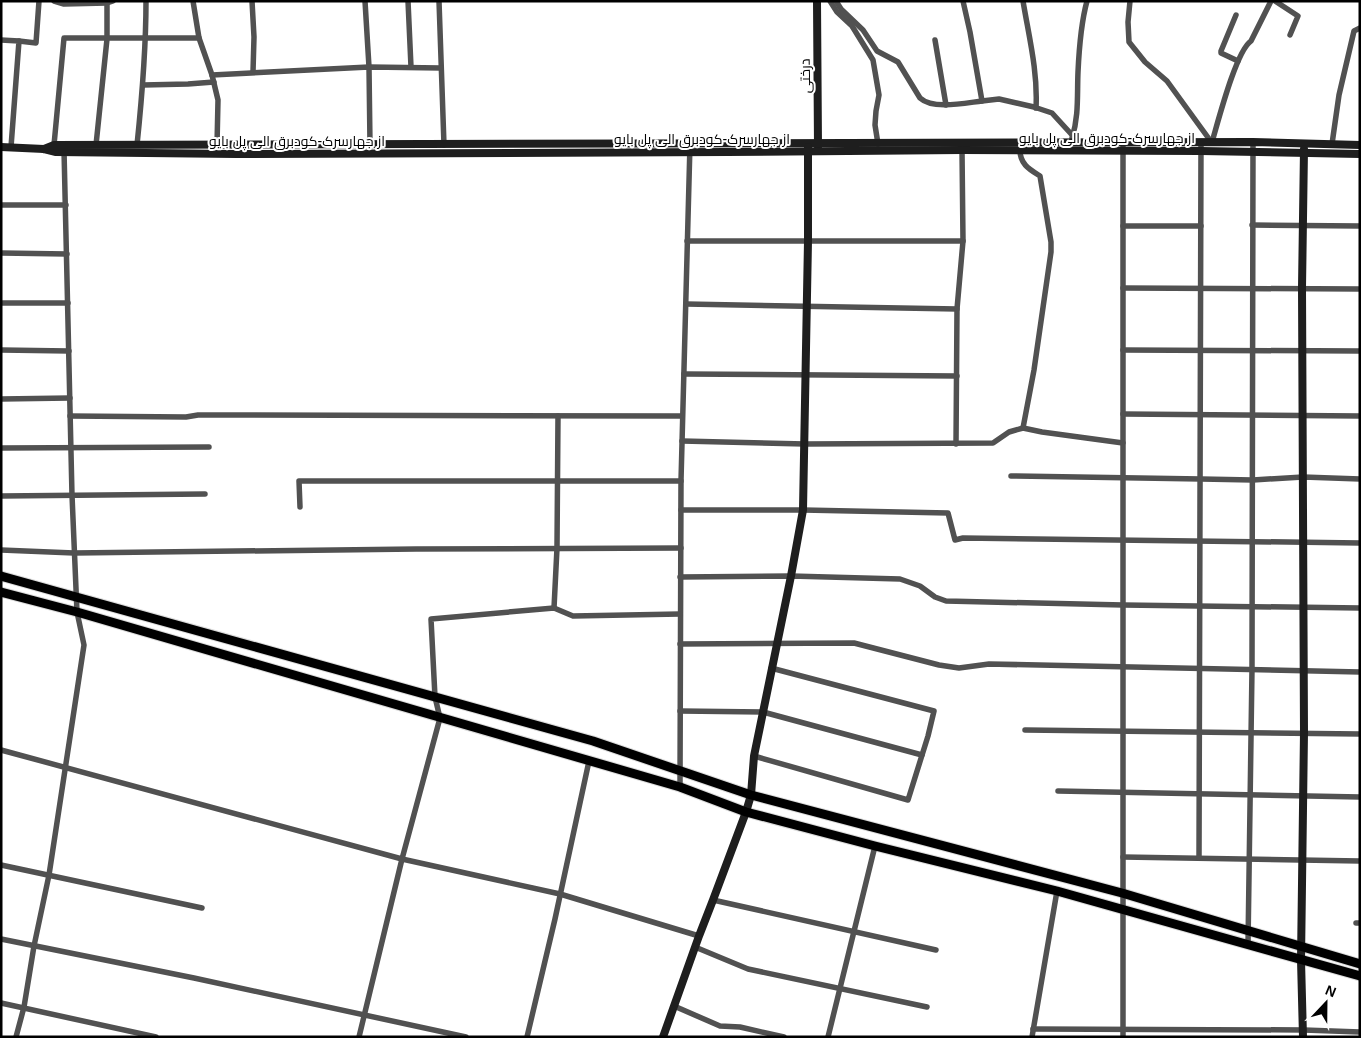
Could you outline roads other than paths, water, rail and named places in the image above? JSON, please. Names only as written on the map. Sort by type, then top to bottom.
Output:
[{"type":"main road","points":[[1,576],[593,741],[751,795],[1122,894],[1360,964]]},
{"type":"main road","points":[[1,592],[77,612],[680,787],[746,812],[1057,891],[1360,976]]},
{"type":"street","points":[[1,40],[36,42],[39,1]]},
{"type":"street","points":[[54,1],[64,4],[110,2],[96,145]]},
{"type":"street","points":[[137,145],[146,39],[146,1]]},
{"type":"street","points":[[193,1],[199,38],[212,75],[218,100],[217,145]]},
{"type":"street","points":[[252,1],[253,72]]},
{"type":"street","points":[[365,1],[369,67],[370,145]]},
{"type":"street","points":[[408,1],[411,67]]},
{"type":"street","points":[[439,1],[444,145]]},
{"type":"street","name":"درختی","points":[[817,1],[818,148]]},
{"type":"street","points":[[830,1],[836,12],[852,26],[873,60],[879,95],[876,111],[878,144]]},
{"type":"street","points":[[836,1],[840,9],[863,30],[877,51],[898,62],[924,102],[946,105],[999,99],[1036,108],[1052,114],[1071,139]]},
{"type":"street","points":[[962,1],[970,32],[982,101]]},
{"type":"street","points":[[1023,1],[1036,75],[1036,108]]},
{"type":"street","points":[[1071,139],[1078,117],[1078,70],[1084,12],[1087,1]]},
{"type":"street","points":[[1130,1],[1129,42],[1145,62],[1168,81],[1212,142]]},
{"type":"street","points":[[1212,151],[1212,142],[1238,62],[1271,1]]},
{"type":"street","points":[[1275,1],[1298,16],[1290,35]]},
{"type":"street","points":[[1236,15],[1221,51],[1238,62]]},
{"type":"street","points":[[1332,144],[1344,69],[1354,31],[1360,28]]},
{"type":"street","points":[[857,34],[863,30]]},
{"type":"street","points":[[54,146],[64,38],[199,38]]},
{"type":"street","points":[[935,40],[946,105]]},
{"type":"street","points":[[11,147],[19,42]]},
{"type":"street","points":[[212,75],[369,67],[441,68]]},
{"type":"street","points":[[143,85],[214,82]]},
{"type":"street","name":"از جهارسرک-کودبرق الی پل بایو","points":[[818,148],[878,144],[1071,139],[1123,146],[1201,151],[1360,154]]},
{"type":"street","points":[[1199,858],[1201,142]]},
{"type":"street","name":"از جهارسرک-کودبرق الی پل بایو","points":[[1,147],[44,149],[56,152],[64,149],[96,145],[444,145],[1020,150],[1201,142],[1360,145]]},
{"type":"street","points":[[1248,945],[1252,669],[1253,142]]},
{"type":"street","points":[[1303,1034],[1301,946],[1304,732],[1302,288],[1304,144]]},
{"type":"street","name":"از جهارسرک-کودبرق الی پل بایو","points":[[44,149],[54,146],[64,149],[258,154],[690,148]]},
{"type":"street","points":[[1123,146],[1123,1033]]},
{"type":"street","points":[[680,787],[682,416],[690,148]]},
{"type":"street","points":[[663,1037],[751,795],[754,756],[776,644],[792,576],[803,510],[808,148]]},
{"type":"street","points":[[16,1037],[24,1007],[34,946],[49,875],[84,645],[77,612],[74,552],[64,149]]},
{"type":"street","points":[[956,444],[957,309],[963,241],[962,150]]},
{"type":"street","points":[[1020,150],[1023,163],[1040,176],[1051,242],[1050,263],[1034,370],[1023,428]]},
{"type":"street","points":[[1,206],[66,205]]},
{"type":"street","points":[[1252,225],[1360,226]]},
{"type":"street","points":[[1123,226],[1201,226]]},
{"type":"street","points":[[687,241],[963,241]]},
{"type":"street","points":[[1,254],[66,254]]},
{"type":"street","points":[[1123,288],[1360,289]]},
{"type":"street","points":[[1,303],[68,303]]},
{"type":"street","points":[[686,304],[957,309]]},
{"type":"street","points":[[1,350],[69,351]]},
{"type":"street","points":[[1124,350],[1360,351]]},
{"type":"street","points":[[684,374],[957,376]]},
{"type":"street","points":[[1,399],[70,398]]},
{"type":"street","points":[[1124,414],[1360,416]]},
{"type":"street","points":[[70,416],[682,416]]},
{"type":"street","points":[[554,608],[557,548],[556,481],[558,416]]},
{"type":"street","points":[[682,441],[805,444],[993,443],[1009,432],[1023,428],[1123,443]]},
{"type":"street","points":[[1,448],[209,448]]},
{"type":"street","points":[[1011,476],[1201,480],[1253,480],[1302,477],[1360,479]]},
{"type":"street","points":[[300,507],[299,481],[681,481]]},
{"type":"street","points":[[1,496],[205,494]]},
{"type":"street","points":[[681,510],[948,513],[954,540],[963,538],[1360,543]]},
{"type":"street","points":[[1,550],[74,552],[681,548]]},
{"type":"street","points":[[680,577],[792,576],[900,579],[920,586],[935,597],[946,600],[1124,605],[1360,608]]},
{"type":"street","points":[[359,1037],[402,859],[440,718],[435,697],[431,620],[554,608],[573,616],[680,614]]},
{"type":"street","points":[[680,644],[854,643],[938,665],[959,668],[989,664],[1360,672]]},
{"type":"street","points":[[754,756],[908,800],[934,711],[772,668]]},
{"type":"street","points":[[680,711],[763,712],[922,755]]},
{"type":"street","points":[[1025,730],[1360,734]]},
{"type":"street","points":[[1,750],[402,859],[560,894],[699,936]]},
{"type":"street","points":[[527,1037],[589,761]]},
{"type":"street","points":[[1058,791],[1360,797]]},
{"type":"street","points":[[828,1037],[875,846]]},
{"type":"street","points":[[1123,856],[1360,861]]},
{"type":"street","points":[[1,865],[202,908]]},
{"type":"street","points":[[1032,1037],[1057,891]]},
{"type":"street","points":[[713,900],[936,950]]},
{"type":"street","points":[[1,939],[194,978],[466,1037]]},
{"type":"street","points":[[695,947],[748,969],[927,1007]]},
{"type":"street","points":[[1,1003],[156,1037]]},
{"type":"street","points":[[674,1006],[720,1026],[740,1027],[784,1037]]},
{"type":"street","points":[[1033,1029],[1123,1033],[1303,1034],[1360,1032]]}]
